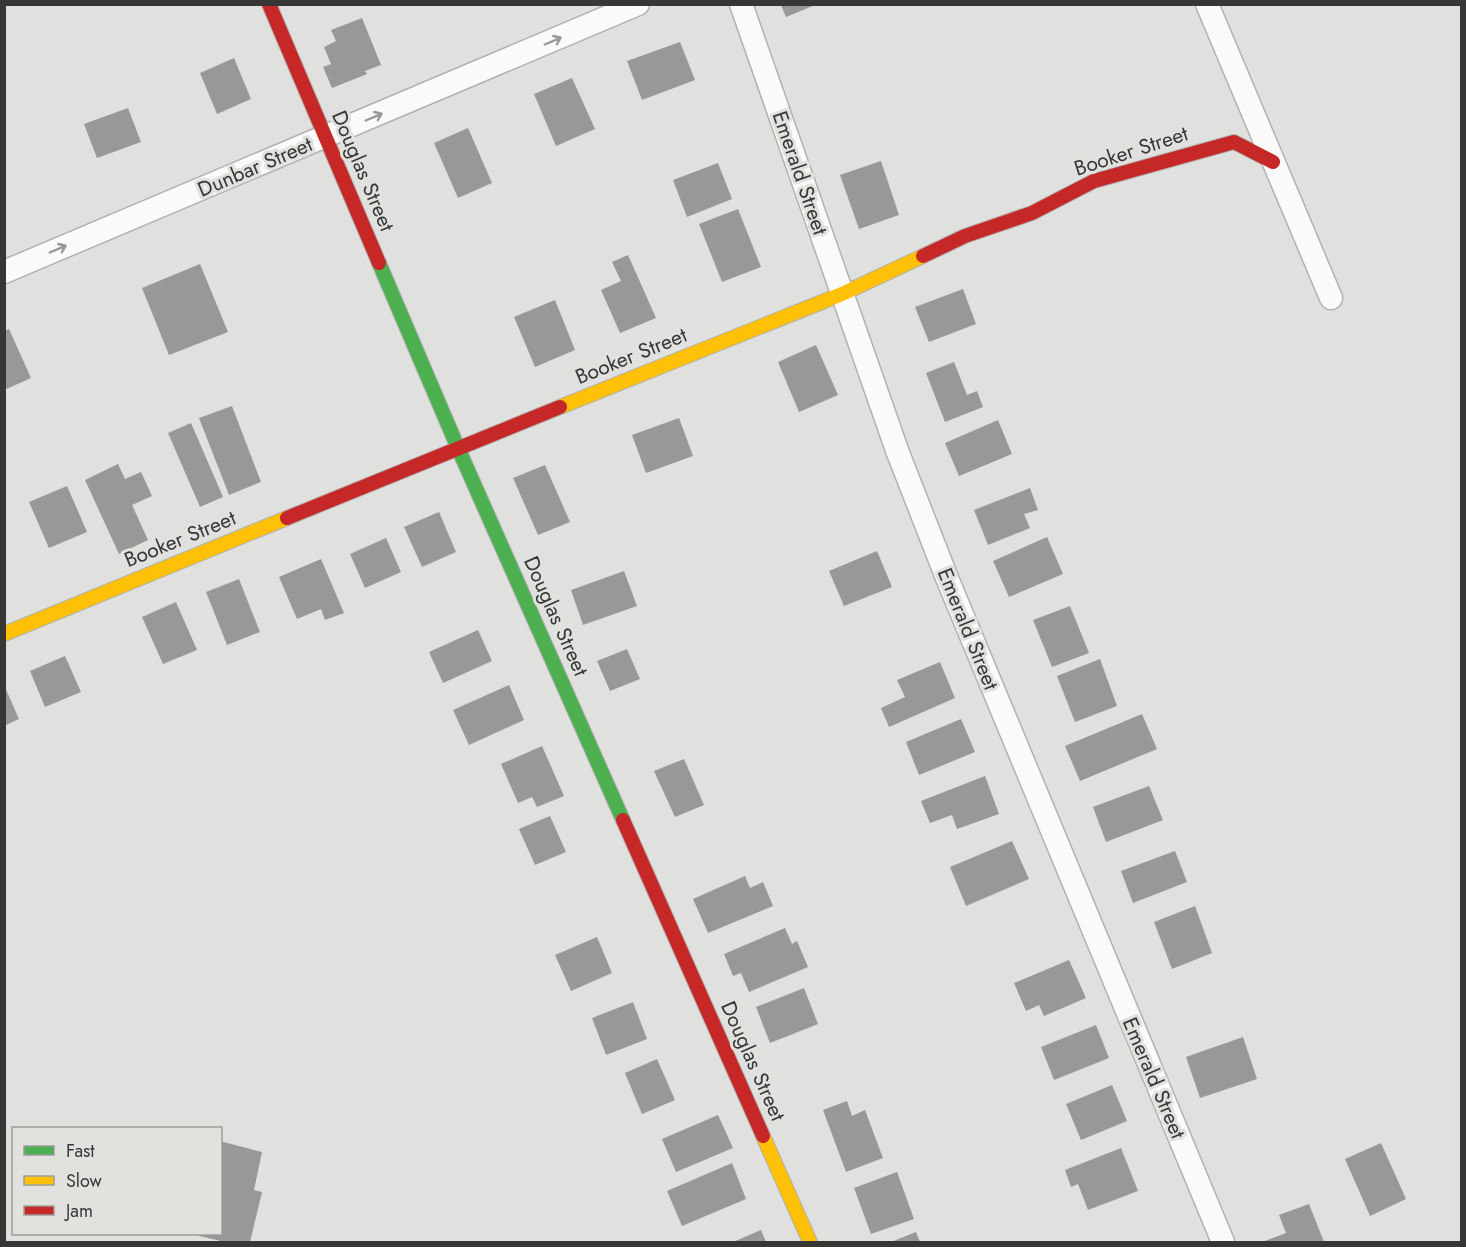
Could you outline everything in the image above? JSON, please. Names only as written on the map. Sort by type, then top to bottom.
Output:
[{"type":"street","name":"Douglas Street","points":[[269,4],[458,448],[810,1242]]},
{"type":"street","name":"Dunbar Street","points":[[4,272],[638,4]]},
{"type":"street","name":"Emerald Street","points":[[741,4],[898,453],[946,578],[1223,1242]]},
{"type":"street","points":[[1207,4],[1331,298]]},
{"type":"street","name":"Booker Street","points":[[4,634],[842,294],[965,236],[1032,213],[1094,181],[1234,142],[1273,162]]},
{"type":"building","points":[[781,5],[815,5],[786,17]]},
{"type":"building","points":[[362,18],[381,65],[365,71],[367,74],[332,88],[323,67],[331,64],[324,47],[336,41],[331,30]]},
{"type":"building","points":[[680,42],[695,80],[642,100],[627,61]]},
{"type":"building","points":[[234,58],[251,99],[217,114],[200,73]]},
{"type":"building","points":[[572,78],[595,129],[556,146],[534,94]]},
{"type":"building","points":[[128,108],[141,142],[97,158],[84,124]]},
{"type":"building","points":[[468,128],[492,183],[458,198],[434,143]]},
{"type":"building","points":[[881,161],[899,215],[859,229],[840,175]]},
{"type":"building","points":[[718,163],[732,199],[687,217],[673,180]]},
{"type":"building","points":[[738,209],[761,267],[722,282],[699,224]]},
{"type":"building","points":[[628,255],[656,318],[620,333],[601,290],[621,281],[612,262]]},
{"type":"building","points":[[200,264],[228,332],[169,355],[142,288]]},
{"type":"building","points":[[963,289],[976,324],[929,342],[915,307]]},
{"type":"building","points":[[555,300],[575,350],[535,367],[514,317]]},
{"type":"building","points":[[9,329],[31,378],[4,390],[4,331]]},
{"type":"building","points":[[816,345],[838,395],[799,412],[778,362]]},
{"type":"building","points":[[954,362],[967,395],[977,391],[983,407],[945,422],[926,373]]},
{"type":"building","points":[[232,406],[261,482],[229,495],[199,418]]},
{"type":"building","points":[[679,418],[693,456],[646,473],[632,435]]},
{"type":"building","points":[[998,420],[1012,454],[959,476],[945,443]]},
{"type":"building","points":[[191,423],[223,497],[200,507],[168,433]]},
{"type":"building","points":[[118,464],[125,479],[141,472],[152,496],[132,505],[148,540],[119,554],[85,480]]},
{"type":"building","points":[[545,465],[570,522],[538,535],[513,478]]},
{"type":"building","points":[[67,486],[87,532],[49,548],[29,502]]},
{"type":"building","points":[[1030,488],[1038,510],[1024,514],[1030,528],[988,545],[974,510]]},
{"type":"building","points":[[439,512],[456,552],[422,567],[404,527]]},
{"type":"building","points":[[1047,537],[1063,574],[1009,597],[993,561]]},
{"type":"building","points":[[386,538],[401,572],[365,588],[350,554]]},
{"type":"building","points":[[877,551],[892,587],[844,606],[829,571]]},
{"type":"building","points":[[321,559],[344,613],[325,620],[321,609],[297,619],[279,577]]},
{"type":"building","points":[[624,571],[637,606],[583,625],[571,590]]},
{"type":"building","points":[[239,579],[260,632],[227,645],[206,592]]},
{"type":"building","points":[[176,602],[197,650],[163,664],[142,617]]},
{"type":"building","points":[[1070,606],[1089,653],[1052,667],[1033,620]]},
{"type":"building","points":[[478,630],[492,661],[443,683],[429,652]]},
{"type":"building","points":[[627,649],[640,679],[610,691],[597,661]]},
{"type":"building","points":[[65,656],[81,692],[45,707],[30,671]]},
{"type":"building","points":[[1100,659],[1117,706],[1075,722],[1057,676]]},
{"type":"building","points":[[940,662],[955,698],[889,727],[881,708],[905,697],[897,680]]},
{"type":"building","points":[[4,685],[19,719],[4,726]]},
{"type":"building","points":[[509,685],[524,720],[469,745],[453,710]]},
{"type":"building","points":[[1142,714],[1157,749],[1080,781],[1065,746]]},
{"type":"building","points":[[961,719],[975,752],[919,775],[906,742]]},
{"type":"building","points":[[542,746],[564,796],[537,807],[532,797],[518,803],[501,764]]},
{"type":"building","points":[[684,759],[704,805],[675,817],[654,771]]},
{"type":"building","points":[[985,776],[999,814],[957,829],[952,815],[930,823],[921,801]]},
{"type":"building","points":[[1149,786],[1163,820],[1106,842],[1093,807]]},
{"type":"building","points":[[550,816],[566,852],[535,865],[519,829]]},
{"type":"building","points":[[1012,841],[1029,879],[966,906],[950,867]]},
{"type":"building","points":[[1175,851],[1187,882],[1133,903],[1121,871]]},
{"type":"building","points":[[745,876],[750,888],[763,882],[773,906],[708,933],[693,899]]},
{"type":"building","points":[[1195,906],[1212,953],[1172,969],[1154,922]]},
{"type":"building","points":[[785,928],[792,944],[797,941],[808,967],[749,992],[741,973],[733,976],[724,954]]},
{"type":"building","points":[[597,937],[612,973],[571,991],[555,955]]},
{"type":"building","points":[[1069,960],[1086,998],[1044,1016],[1039,1005],[1026,1011],[1014,983]]},
{"type":"building","points":[[804,988],[818,1024],[770,1043],[756,1007]]},
{"type":"building","points":[[633,1002],[647,1039],[606,1055],[592,1018]]},
{"type":"building","points":[[1096,1025],[1109,1058],[1054,1080],[1041,1047]]},
{"type":"building","points":[[1243,1037],[1257,1079],[1200,1098],[1186,1057]]},
{"type":"building","points":[[657,1059],[675,1100],[642,1114],[625,1073]]},
{"type":"building","points":[[1112,1085],[1127,1121],[1081,1140],[1066,1104]]},
{"type":"building","points":[[847,1101],[852,1116],[865,1110],[883,1158],[846,1172],[823,1110]]},
{"type":"building","points":[[718,1115],[733,1148],[676,1172],[662,1139]]},
{"type":"building","points":[[222,1142],[262,1152],[254,1190],[262,1192],[250,1242],[225,1242],[195,1235],[222,1235]]},
{"type":"building","points":[[1381,1143],[1406,1199],[1370,1216],[1345,1159]]},
{"type":"building","points":[[1121,1148],[1138,1191],[1088,1210],[1078,1184],[1071,1187],[1065,1170]]},
{"type":"building","points":[[732,1163],[746,1199],[682,1226],[667,1191]]},
{"type":"building","points":[[897,1172],[914,1219],[871,1234],[854,1188]]},
{"type":"building","points":[[1309,1204],[1324,1242],[1262,1242],[1286,1233],[1279,1215]]},
{"type":"building","points":[[761,1230],[766,1242],[733,1242]]},
{"type":"building","points":[[916,1232],[920,1242],[891,1242]]},
{"type":"traffic: fast","points":[[379,263],[458,448],[623,820]]},
{"type":"traffic: slow","points":[[560,407],[842,294],[923,256]]},
{"type":"traffic: slow","points":[[4,634],[287,518]]},
{"type":"traffic: slow","points":[[763,1136],[810,1242]]},
{"type":"traffic: jam","points":[[269,4],[379,263]]},
{"type":"traffic: jam","points":[[923,256],[965,236],[1032,213],[1094,181],[1234,142],[1273,162]]},
{"type":"traffic: jam","points":[[287,518],[560,407]]},
{"type":"traffic: jam","points":[[623,820],[763,1136]]}]
